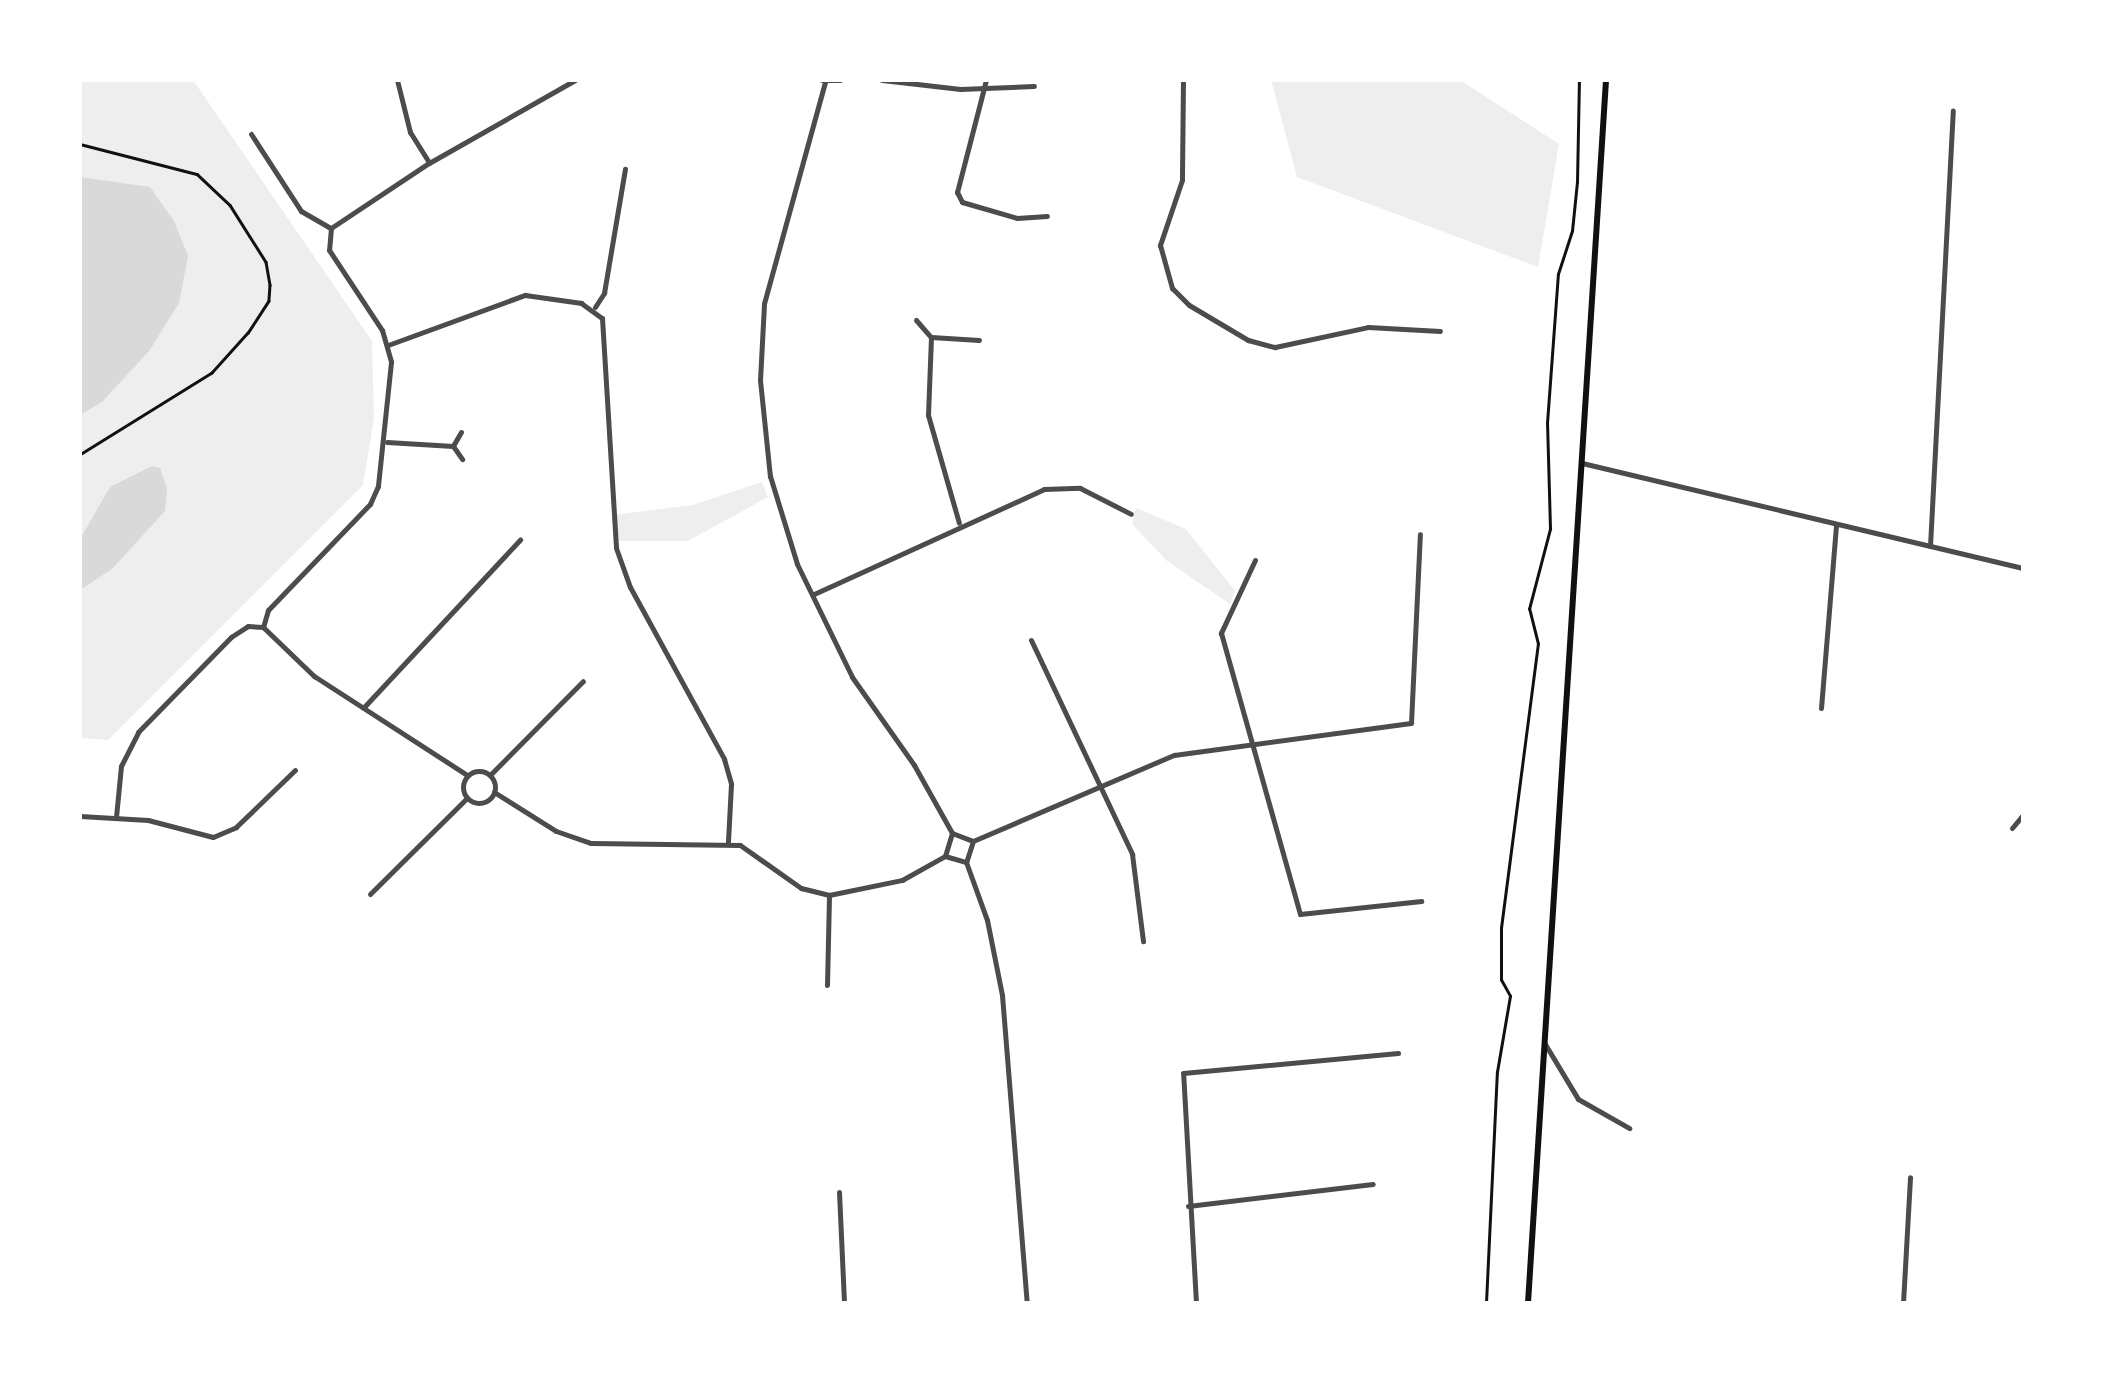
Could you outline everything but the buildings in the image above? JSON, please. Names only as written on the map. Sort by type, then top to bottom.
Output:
[{"type":"main road","points":[[1528,1303],[1606,80]]},
{"type":"street","points":[[397,80],[410,132],[429,162]]},
{"type":"street","points":[[331,228],[429,162],[575,80]]},
{"type":"street","points":[[840,80],[823,81],[767,282],[761,338],[770,476],[812,594],[859,689],[914,765],[952,834],[974,841],[1174,755],[1410,722],[1420,534]]},
{"type":"street","points":[[882,80],[983,89],[1034,86]]},
{"type":"street","points":[[986,80],[957,192],[962,202],[1017,218],[1046,216]]},
{"type":"street","points":[[1183,80],[1182,180],[1160,245],[1172,288],[1189,305],[1248,340],[1275,347],[1368,327],[1440,331]]},
{"type":"street","points":[[1930,546],[1953,111]]},
{"type":"street","points":[[252,134],[302,211],[331,228]]},
{"type":"street","points":[[624,169],[604,294],[595,308],[604,339],[616,548],[630,587],[724,759],[731,784],[728,842]]},
{"type":"street","points":[[263,627],[268,610],[370,504],[388,442],[388,345],[329,250],[331,228]]},
{"type":"street","points":[[388,345],[525,295],[595,308]]},
{"type":"street","points":[[916,320],[930,337],[928,415],[942,480],[960,524]]},
{"type":"street","points":[[930,337],[978,340]]},
{"type":"street","points":[[452,446],[460,432]]},
{"type":"street","points":[[388,442],[452,446],[462,459]]},
{"type":"street","points":[[1582,463],[2023,568]]},
{"type":"street","points":[[812,594],[960,524],[1063,486],[1096,493],[1130,514]]},
{"type":"street","points":[[1821,708],[1836,526]]},
{"type":"street","points":[[364,707],[520,540]]},
{"type":"street","points":[[1256,560],[1221,633],[1300,914],[1422,901]]},
{"type":"street","points":[[116,817],[121,766],[138,732],[231,637],[248,626],[263,627],[298,664],[468,775],[490,775],[583,681]]},
{"type":"street","points":[[1031,640],[1132,854],[1142,941]]},
{"type":"street","points":[[80,816],[116,817],[200,836],[224,835],[296,770]]},
{"type":"street","points":[[370,894],[467,798],[468,775]]},
{"type":"street","points":[[490,775],[494,792],[556,831],[591,843],[673,848],[728,842],[753,850],[801,888],[829,895],[902,880],[945,856],[966,862]]},
{"type":"street","points":[[467,798],[477,803],[494,792]]},
{"type":"street","points":[[2012,828],[2023,815]]},
{"type":"street","points":[[945,856],[943,844],[952,834]]},
{"type":"street","points":[[974,841],[966,862],[987,920],[1002,995],[1026,1303]]},
{"type":"street","points":[[827,985],[829,895]]},
{"type":"street","points":[[1545,1044],[1578,1099],[1629,1128]]},
{"type":"street","points":[[1196,1303],[1183,1073],[1398,1053]]},
{"type":"street","points":[[1903,1303],[1910,1178]]},
{"type":"street","points":[[1188,1206],[1373,1184]]},
{"type":"street","points":[[839,1192],[844,1303]]},
{"type":"path","points":[[1486,1303],[1497,1072],[1510,996],[1501,980],[1501,928],[1538,644],[1529,609],[1550,529],[1547,423],[1558,274],[1575,199],[1579,80]]},
{"type":"path","points":[[80,144],[197,174],[230,204],[252,238],[270,285],[269,301],[248,333],[212,373],[80,455]]},
{"type":"shaded area","points":[[80,80],[193,80],[372,341],[374,418],[363,485],[108,740],[80,738]]},
{"type":"shaded area","points":[[1271,80],[1460,80],[1559,144],[1538,267],[1297,177]]},
{"type":"shaded area","points":[[80,177],[150,187],[174,221],[188,256],[179,303],[149,351],[102,402],[80,415]]},
{"type":"shaded area","points":[[152,466],[160,468],[167,488],[165,511],[112,569],[80,590],[80,539],[110,487]]},
{"type":"shaded area","points":[[762,482],[768,497],[688,541],[619,541],[613,515],[693,505]]},
{"type":"shaded area","points":[[1136,508],[1186,529],[1235,591],[1230,604],[1167,561],[1132,524]]}]
